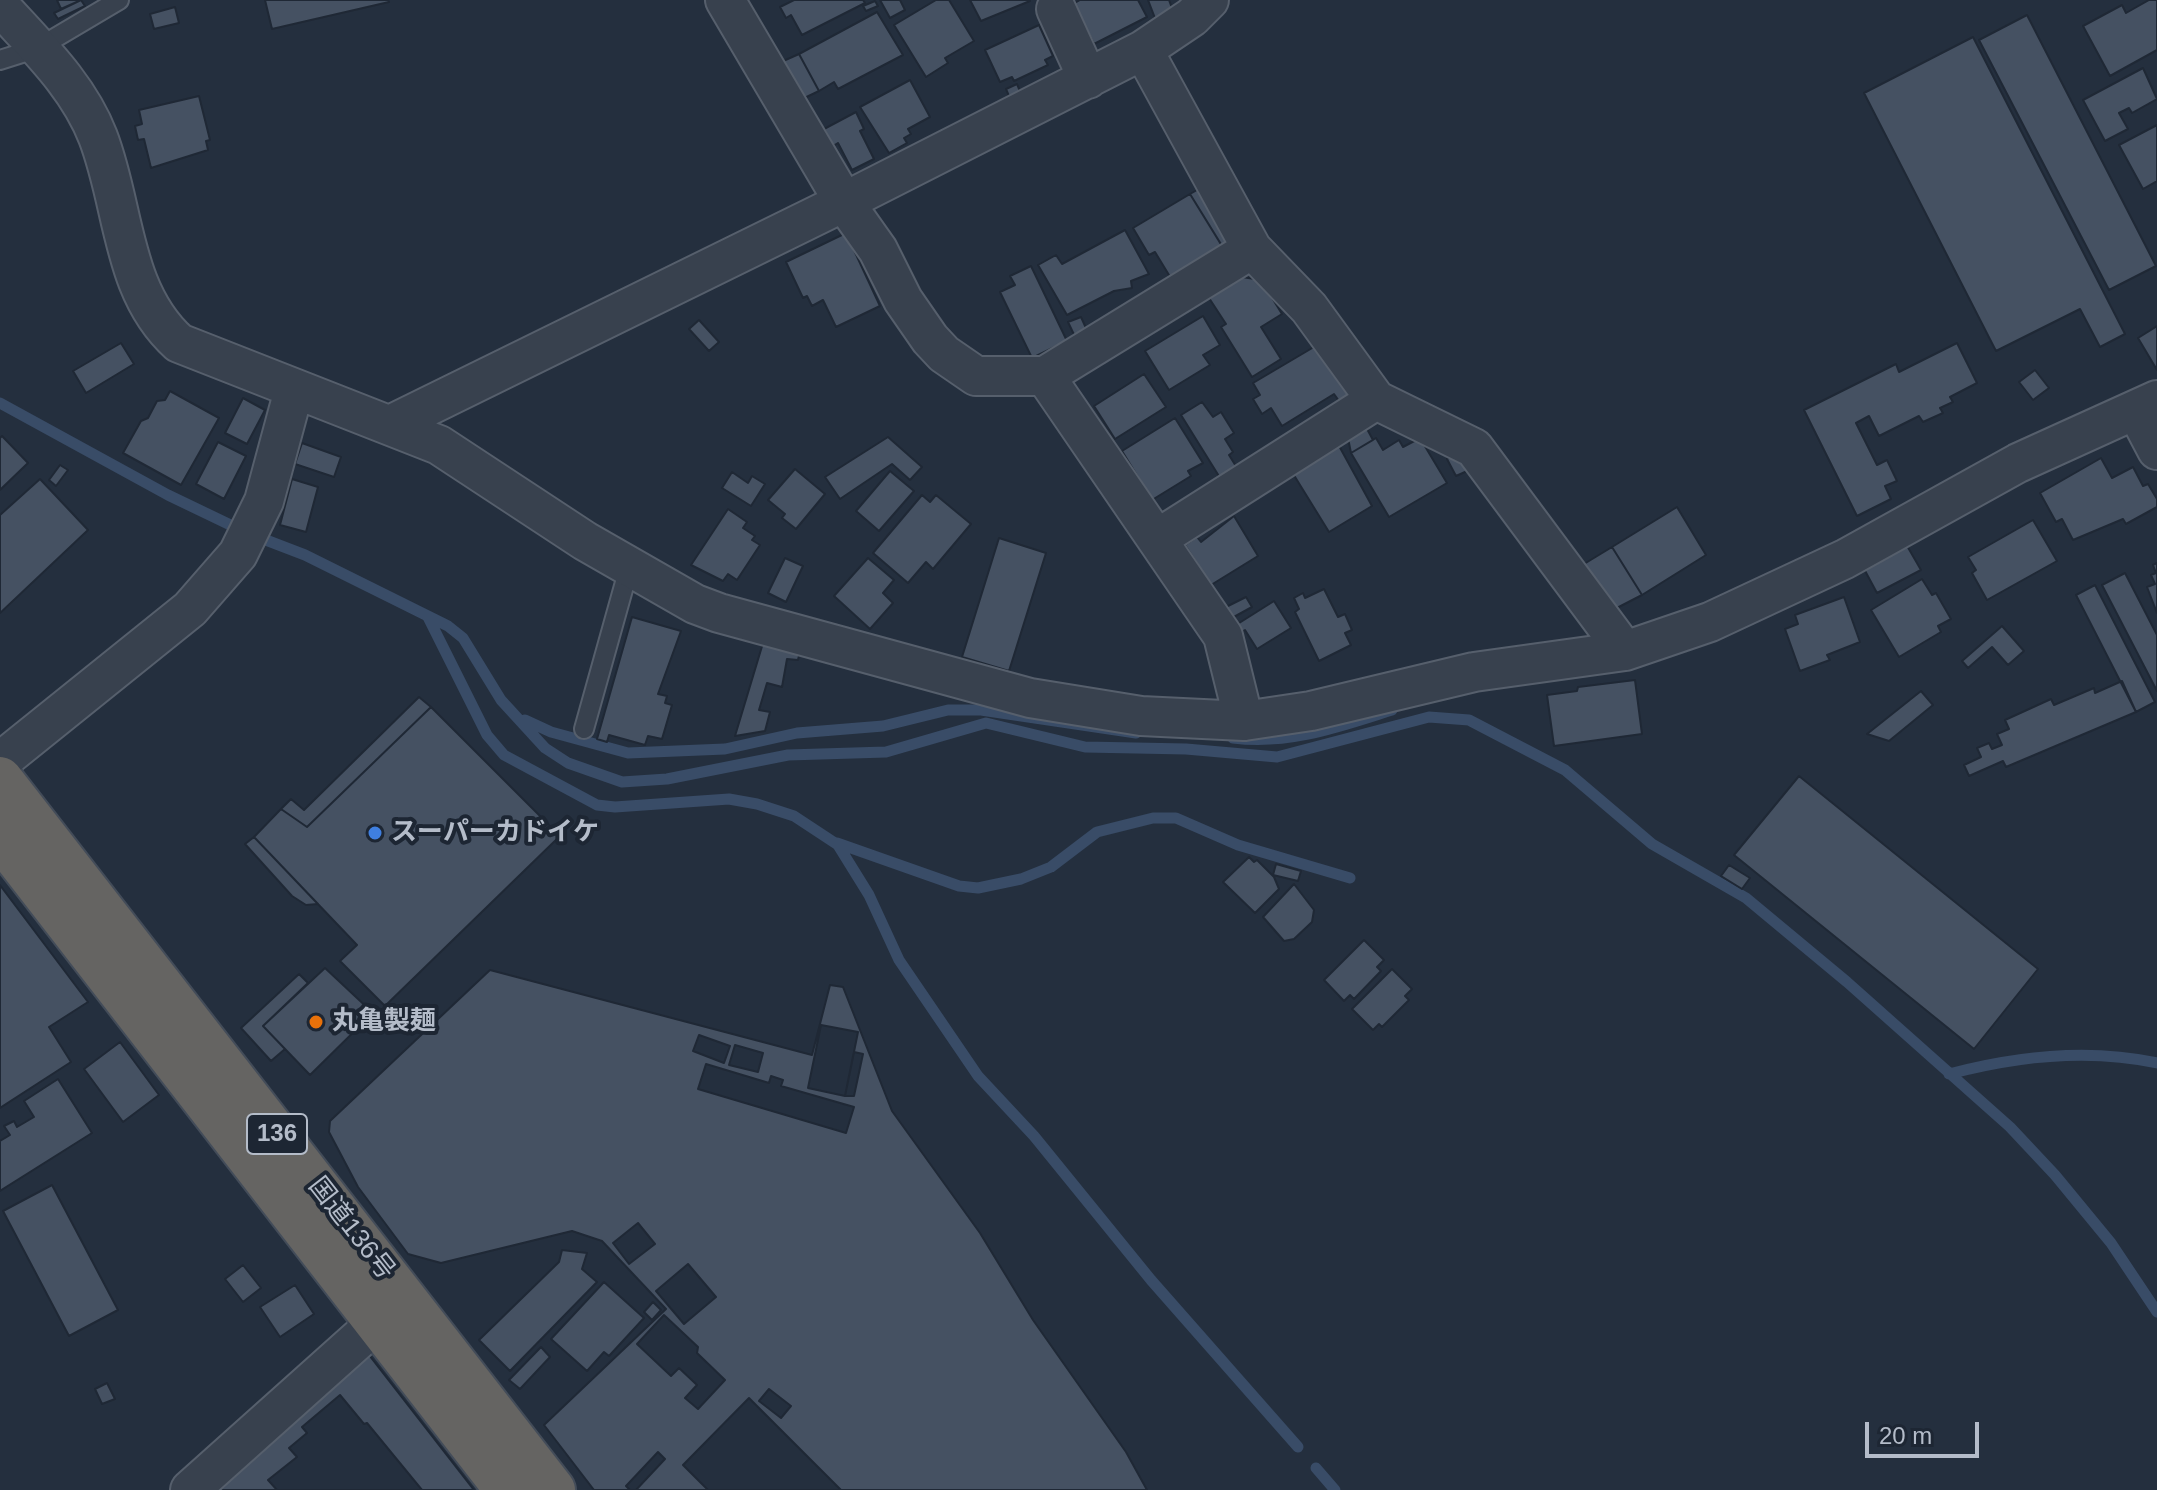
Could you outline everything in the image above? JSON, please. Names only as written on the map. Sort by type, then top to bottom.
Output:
[{"type":"highway","name":"国道136号","points":[[0,779],[390,1310],[507,1490]]},
{"type":"highway","name":"国道136号","points":[[0,836],[390,1310],[553,1490]]},
{"type":"street","points":[[727,0],[844,202],[878,250],[917,322],[944,354],[976,376],[1045,376],[1252,249]]},
{"type":"street","points":[[392,424],[1088,79],[1143,50],[1192,17],[1209,0]]},
{"type":"street","points":[[0,6],[76,96],[97,134],[113,183],[134,273],[158,324],[179,343],[294,390],[392,424],[469,461],[629,568],[695,604],[1030,698],[1141,716],[1244,721],[1311,711],[1474,672],[1625,651],[1737,610],[1845,559],[2018,463],[2147,406],[2157,450]]},
{"type":"street","points":[[1056,9],[1088,79]]},
{"type":"street","points":[[1143,50],[1252,249],[1309,308],[1376,400],[1474,448],[1625,651]]},
{"type":"street","points":[[1045,376],[1223,636],[1244,721]]},
{"type":"street","points":[[0,762],[190,609],[238,554],[264,501],[294,390]]},
{"type":"street","points":[[1157,539],[1376,400]]},
{"type":"street","points":[[190,1490],[390,1310]]},
{"type":"lane","points":[[0,60],[38,48],[119,0]]},
{"type":"lane","points":[[584,729],[629,568]]},
{"type":"building","points":[[57,0],[81,0],[61,9]]},
{"type":"building","points":[[81,0],[85,6],[58,19],[54,13]]},
{"type":"building","points":[[265,0],[388,0],[389,2],[272,29]]},
{"type":"building","points":[[794,0],[863,0],[865,3],[802,35],[791,15],[786,18],[780,7]]},
{"type":"building","points":[[880,0],[900,0],[905,10],[890,18]]},
{"type":"building","points":[[936,0],[949,0],[974,41],[945,58],[948,63],[926,77],[894,25]]},
{"type":"building","points":[[970,0],[1030,0],[1030,1],[981,21]]},
{"type":"building","points":[[1080,0],[1138,0],[1147,17],[1094,44],[1073,4]]},
{"type":"building","points":[[1148,0],[1169,0],[1176,19],[1158,26]]},
{"type":"building","points":[[2149,0],[2157,0],[2157,50],[2110,76],[2083,26],[2122,5],[2126,13]]},
{"type":"building","points":[[875,1],[878,6],[866,11],[863,6]]},
{"type":"building","points":[[175,7],[179,23],[154,29],[150,14]]},
{"type":"building","points":[[877,12],[903,55],[838,89],[834,82],[819,91],[799,54]]},
{"type":"building","points":[[2027,15],[2156,266],[2109,290],[1979,40]]},
{"type":"building","points":[[1039,25],[1053,56],[1045,60],[1048,65],[1014,81],[1012,77],[1000,82],[985,50]]},
{"type":"building","points":[[1973,37],[2125,334],[2100,347],[2080,309],[1996,351],[1864,93]]},
{"type":"building","points":[[799,54],[819,91],[794,103],[772,66]]},
{"type":"building","points":[[2143,68],[2157,99],[2132,113],[2129,108],[2119,113],[2128,129],[2105,141],[2083,100]]},
{"type":"building","points":[[910,80],[930,117],[908,129],[911,134],[904,138],[907,143],[889,153],[860,107]]},
{"type":"building","points":[[1017,84],[1022,96],[1011,101],[1006,89]]},
{"type":"building","points":[[199,96],[210,140],[206,141],[208,150],[151,168],[144,139],[138,140],[135,126],[142,124],[139,110]]},
{"type":"building","points":[[856,112],[864,129],[860,131],[874,159],[852,170],[838,143],[833,146],[824,129]]},
{"type":"building","points":[[2157,125],[2157,181],[2143,189],[2119,145]]},
{"type":"building","points":[[1204,186],[1235,236],[1222,246],[1190,194]]},
{"type":"building","points":[[1190,194],[1224,249],[1172,280],[1155,252],[1149,255],[1133,228]]},
{"type":"building","points":[[1125,230],[1149,274],[1131,281],[1132,288],[1114,291],[1067,315],[1038,265],[1056,255],[1062,264]]},
{"type":"building","points":[[846,233],[880,306],[836,327],[823,300],[812,306],[807,296],[803,298],[786,262]]},
{"type":"building","points":[[1031,266],[1067,341],[1032,358],[1000,292],[1015,285],[1010,276]]},
{"type":"building","points":[[1242,277],[1261,280],[1282,314],[1261,327],[1281,359],[1252,377],[1221,327],[1226,324],[1209,298]]},
{"type":"building","points":[[1203,316],[1220,345],[1203,355],[1210,365],[1169,390],[1145,351]]},
{"type":"building","points":[[1081,317],[1090,337],[1078,343],[1068,322]]},
{"type":"building","points":[[699,320],[719,342],[709,351],[689,329]]},
{"type":"building","points":[[2157,326],[2157,370],[2138,338]]},
{"type":"building","points":[[121,343],[134,364],[86,393],[73,371]]},
{"type":"building","points":[[1957,343],[1977,383],[1950,397],[1953,402],[1940,408],[1943,413],[1923,422],[1919,416],[1879,436],[1869,416],[1856,423],[1877,465],[1887,460],[1897,481],[1885,486],[1891,499],[1857,516],[1804,410],[1896,364],[1899,372]]},
{"type":"building","points":[[1319,344],[1350,394],[1339,401],[1334,394],[1282,426],[1271,408],[1262,414],[1253,399],[1260,395],[1253,383]]},
{"type":"building","points":[[2035,370],[2049,388],[2033,400],[2019,382]]},
{"type":"building","points":[[1144,374],[1166,407],[1115,439],[1094,406]]},
{"type":"building","points":[[170,391],[219,418],[181,485],[123,453],[141,421],[148,418],[157,401],[165,400]]},
{"type":"building","points":[[243,398],[265,410],[247,444],[225,433]]},
{"type":"building","points":[[1202,402],[1213,417],[1221,412],[1234,433],[1225,439],[1233,452],[1229,455],[1239,471],[1222,481],[1181,415]]},
{"type":"building","points":[[1175,418],[1203,463],[1188,471],[1191,476],[1152,500],[1122,451]]},
{"type":"building","points":[[1366,427],[1373,440],[1351,453],[1348,438]]},
{"type":"building","points":[[2,436],[28,463],[0,490],[0,438]]},
{"type":"building","points":[[888,437],[922,467],[910,480],[892,464],[840,499],[825,477]]},
{"type":"building","points":[[1376,438],[1383,450],[1399,440],[1403,447],[1420,438],[1447,483],[1389,517],[1351,453]]},
{"type":"building","points":[[218,442],[246,456],[224,499],[196,484]]},
{"type":"building","points":[[302,443],[341,457],[334,477],[295,464]]},
{"type":"building","points":[[1338,444],[1372,506],[1329,532],[1292,472]]},
{"type":"building","points":[[1465,450],[1474,468],[1456,476],[1447,459]]},
{"type":"building","points":[[2101,458],[2112,478],[2133,467],[2143,486],[2148,484],[2157,499],[2157,507],[2126,524],[2123,519],[2073,540],[2062,519],[2056,522],[2040,493]]},
{"type":"building","points":[[60,465],[68,470],[56,486],[49,480]]},
{"type":"building","points":[[795,469],[825,494],[796,529],[782,518],[785,514],[768,500]]},
{"type":"building","points":[[890,471],[914,491],[879,531],[856,511]]},
{"type":"building","points":[[732,472],[748,483],[752,476],[765,484],[751,506],[722,488]]},
{"type":"building","points":[[40,479],[88,530],[0,613],[0,515]]},
{"type":"building","points":[[292,479],[318,487],[306,532],[280,525]]},
{"type":"building","points":[[922,495],[930,502],[936,495],[971,524],[933,569],[926,562],[908,583],[873,553]]},
{"type":"building","points":[[1677,507],[1706,555],[1642,595],[1612,547]]},
{"type":"building","points":[[728,509],[747,522],[743,528],[755,536],[752,540],[760,545],[737,580],[728,574],[723,581],[691,565]]},
{"type":"building","points":[[1234,516],[1258,556],[1211,585],[1185,545],[1197,537],[1201,542]]},
{"type":"building","points":[[2033,520],[2057,561],[1987,600],[1972,573],[1976,570],[1968,557]]},
{"type":"building","points":[[999,538],[1046,553],[1009,671],[962,657]]},
{"type":"building","points":[[1906,544],[1921,570],[1877,593],[1863,567]]},
{"type":"building","points":[[1612,547],[1642,595],[1613,610],[1584,564]]},
{"type":"building","points":[[785,558],[803,566],[786,602],[768,593]]},
{"type":"building","points":[[868,558],[894,580],[883,593],[893,603],[870,629],[834,596]]},
{"type":"building","points":[[2157,563],[2157,613],[2147,587],[2155,584],[2151,575],[2156,573],[2153,565]]},
{"type":"building","points":[[2125,573],[2157,635],[2157,691],[2102,585]]},
{"type":"building","points":[[1922,579],[1932,595],[1936,593],[1951,619],[1938,626],[1941,632],[1899,657],[1871,610]]},
{"type":"building","points":[[2095,585],[2155,702],[2136,712],[2076,595]]},
{"type":"building","points":[[1324,589],[1338,617],[1345,614],[1352,630],[1345,633],[1351,645],[1319,661],[1295,612],[1299,609],[1294,598],[1303,593],[1305,598]]},
{"type":"building","points":[[1246,597],[1252,607],[1232,618],[1226,607]]},
{"type":"building","points":[[1844,597],[1860,642],[1827,655],[1830,660],[1800,671],[1785,629],[1798,624],[1795,615]]},
{"type":"building","points":[[1274,601],[1291,628],[1257,649],[1245,630],[1240,633],[1236,625]]},
{"type":"building","points":[[632,617],[681,631],[658,694],[667,696],[665,703],[672,705],[662,739],[648,736],[645,745],[609,735],[607,742],[597,739]]},
{"type":"building","points":[[2002,626],[2024,651],[2008,665],[1992,647],[1968,668],[1962,661]]},
{"type":"building","points":[[763,643],[800,651],[798,660],[787,659],[782,687],[767,683],[759,710],[770,712],[765,731],[735,736]]},
{"type":"building","points":[[1635,680],[1642,734],[1554,746],[1547,695],[1577,691],[1578,687]]},
{"type":"building","points":[[2122,681],[2136,712],[2006,767],[2003,761],[1969,776],[1964,765],[1981,757],[1977,748],[1989,743],[1992,749],[2002,745],[1997,734],[2009,729],[2005,720],[2051,699],[2054,705],[2094,688],[2095,693]]},
{"type":"building","points":[[1921,691],[1933,705],[1889,741],[1867,734]]},
{"type":"building","points":[[419,697],[431,707],[307,827],[281,809],[291,799],[304,810]]},
{"type":"building","points":[[431,707],[560,836],[385,1006],[340,961],[357,945],[254,837],[281,809],[307,827]]},
{"type":"building","points":[[1799,776],[2038,969],[1974,1049],[1734,855]]},
{"type":"building","points":[[254,837],[318,904],[306,905],[292,896],[245,844]]},
{"type":"building","points":[[1249,857],[1254,862],[1257,860],[1274,877],[1279,889],[1255,913],[1223,882]]},
{"type":"building","points":[[1276,864],[1301,871],[1298,881],[1273,875]]},
{"type":"building","points":[[1729,865],[1750,878],[1742,889],[1721,876]]},
{"type":"building","points":[[1294,884],[1314,910],[1312,922],[1294,939],[1284,941],[1263,917]]},
{"type":"building","points":[[0,885],[88,1002],[49,1027],[71,1062],[0,1108]]},
{"type":"building","points":[[1364,940],[1384,960],[1377,967],[1381,971],[1354,999],[1350,995],[1344,1001],[1324,980]]},
{"type":"building","points":[[325,968],[373,1013],[310,1075],[263,1026]]},
{"type":"building","points":[[1392,969],[1412,989],[1405,996],[1409,1000],[1382,1027],[1379,1024],[1373,1030],[1352,1009]]},
{"type":"building","points":[[490,970],[812,1055],[830,985],[843,987],[892,1111],[980,1233],[1033,1320],[1126,1452],[1147,1490],[594,1490],[544,1425],[666,1309],[602,1241],[572,1231],[441,1263],[408,1254],[358,1187],[329,1132],[330,1121]]},
{"type":"building","points":[[299,974],[308,983],[263,1026],[285,1049],[271,1061],[241,1028]]},
{"type":"building","points":[[821,1025],[858,1032],[845,1096],[808,1088]]},
{"type":"building","points":[[699,1035],[730,1046],[724,1063],[693,1051]]},
{"type":"building","points":[[120,1042],[159,1095],[123,1122],[84,1069]]},
{"type":"building","points":[[735,1045],[763,1053],[758,1072],[729,1065]]},
{"type":"building","points":[[854,1052],[863,1054],[854,1096],[845,1096]]},
{"type":"building","points":[[706,1064],[769,1083],[771,1076],[783,1080],[781,1086],[854,1107],[846,1133],[698,1089]]},
{"type":"building","points":[[58,1079],[92,1133],[0,1191],[0,1141],[10,1135],[4,1126],[14,1121],[17,1127],[34,1117],[24,1101]]},
{"type":"building","points":[[52,1185],[118,1310],[69,1336],[3,1211]]},
{"type":"building","points":[[638,1223],[655,1244],[629,1264],[613,1243]]},
{"type":"building","points":[[562,1250],[587,1253],[582,1269],[597,1282],[510,1371],[479,1340],[559,1262]]},
{"type":"building","points":[[688,1264],[716,1297],[684,1324],[656,1291]]},
{"type":"building","points":[[243,1265],[261,1288],[243,1302],[225,1279]]},
{"type":"building","points":[[604,1282],[644,1318],[609,1356],[604,1352],[587,1371],[551,1339]]},
{"type":"building","points":[[295,1285],[314,1314],[280,1337],[260,1307]]},
{"type":"building","points":[[653,1302],[661,1310],[652,1320],[644,1312]]},
{"type":"building","points":[[664,1315],[698,1347],[697,1353],[725,1380],[698,1409],[685,1398],[697,1385],[679,1368],[671,1376],[637,1344]]},
{"type":"building","points":[[541,1347],[550,1357],[520,1389],[509,1380]]},
{"type":"building","points":[[369,1355],[474,1490],[216,1490],[262,1448]]},
{"type":"building","points":[[107,1383],[115,1399],[102,1404],[95,1389]]},
{"type":"building","points":[[769,1389],[791,1406],[781,1418],[759,1401]]},
{"type":"building","points":[[340,1395],[422,1490],[277,1490],[268,1480],[297,1457],[289,1448],[307,1433],[302,1427]]},
{"type":"building","points":[[749,1398],[841,1490],[708,1490],[683,1465]]},
{"type":"building","points":[[658,1452],[665,1459],[636,1490],[630,1490],[626,1486]]},
{"type":"waterway","points":[[0,403],[168,495],[245,532],[305,555],[448,626],[463,638],[501,700],[545,748],[568,763],[622,782],[667,779],[788,755],[886,752],[986,723],[1085,747],[1186,749],[1277,757],[1429,717],[1469,720],[1565,770],[1652,844],[1746,898],[1847,982],[2010,1127],[2055,1175],[2111,1243],[2157,1312]]},
{"type":"waterway","points":[[428,617],[487,735],[504,755],[597,805],[615,807],[729,799],[794,816],[838,845],[869,895],[899,960],[978,1076],[1034,1136],[1151,1280],[1298,1447]]},
{"type":"waterway","points":[[525,720],[551,732],[628,753],[725,749],[797,733],[883,726],[948,710],[981,710],[1136,733]]},
{"type":"waterway","points":[[1233,738],[1294,737],[1392,710]]},
{"type":"waterway","points":[[837,843],[959,886],[978,888],[1021,879],[1051,867],[1097,832],[1153,818],[1176,818],[1238,845],[1350,878]]},
{"type":"waterway","points":[[1949,1074],[2053,1056],[2105,1056],[2157,1063]]},
{"type":"waterway","points":[[1316,1468],[1335,1490]]},
{"type":"place","name":"スーパーカドイケ","points":[[375,833]]},
{"type":"place","name":"丸亀製麺","points":[[316,1022]]}]
